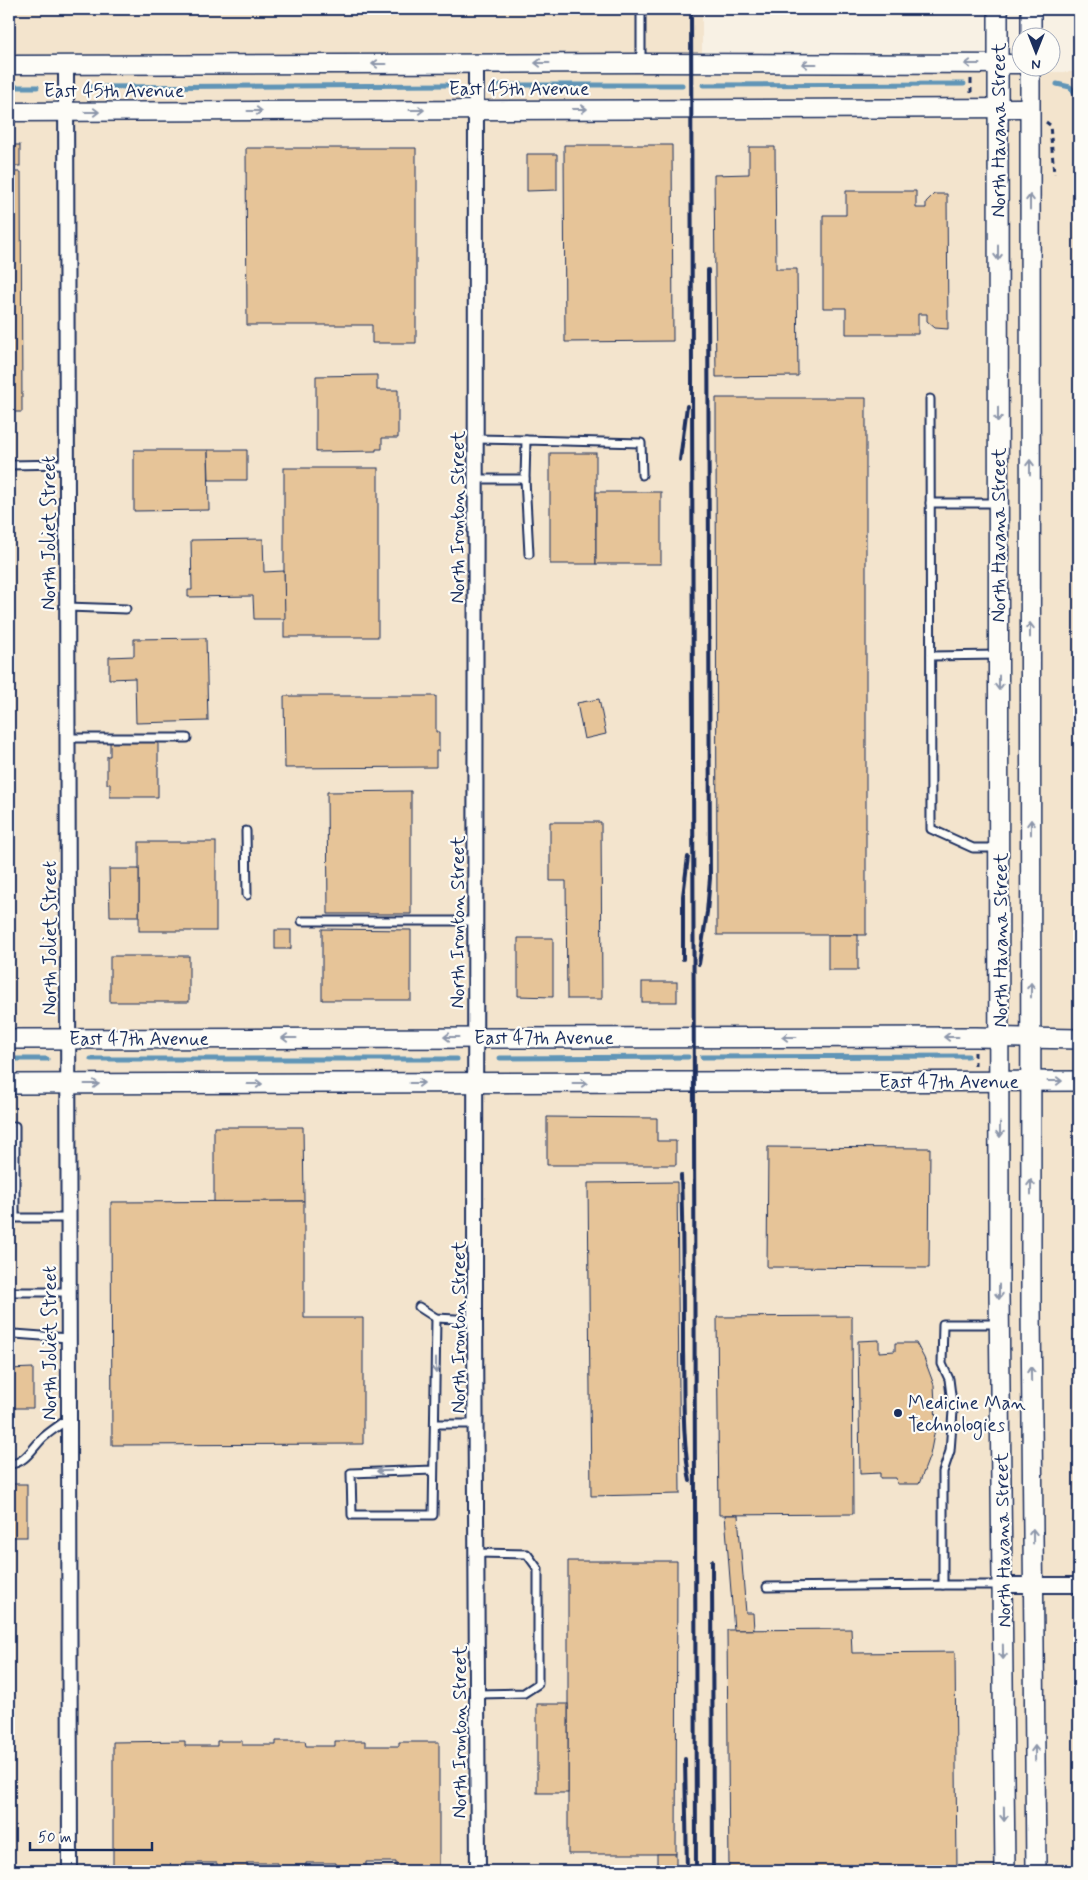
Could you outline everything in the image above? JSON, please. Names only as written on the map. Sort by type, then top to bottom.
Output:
[{"type":"main road","name":"North Havana Street","points":[[998,9],[996,64],[998,108],[1000,1324],[1005,1871]]},
{"type":"main road","name":"North Havana Street","points":[[1031,9],[1031,28]]},
{"type":"main road","name":"North Havana Street","points":[[1030,78],[1031,1308],[1036,1871]]},
{"type":"main road","name":"East 47th Avenue","points":[[9,1039],[1000,1037],[1079,1039]]},
{"type":"main road","name":"East 47th Avenue","points":[[9,1084],[1079,1081]]},
{"type":"street","name":"East 45th Avenue","points":[[9,65],[476,63],[1010,64]]},
{"type":"street","name":"North Ironton Street","points":[[476,63],[478,1871]]},
{"type":"street","name":"North Joliet Street","points":[[66,64],[70,1871]]},
{"type":"street","name":"East 45th Avenue","points":[[9,112],[1030,108]]},
{"type":"street","points":[[1002,1585],[1079,1585]]},
{"type":"lane","points":[[641,9],[641,63]]},
{"type":"lane","points":[[930,399],[931,829],[973,848],[999,848]]},
{"type":"lane","points":[[476,440],[642,443],[642,475]]},
{"type":"lane","points":[[526,440],[525,479],[529,554]]},
{"type":"lane","points":[[9,465],[67,464]]},
{"type":"lane","points":[[476,479],[525,479]]},
{"type":"lane","points":[[930,503],[998,503]]},
{"type":"lane","points":[[67,607],[126,609]]},
{"type":"lane","points":[[931,656],[999,655]]},
{"type":"lane","points":[[67,738],[188,738]]},
{"type":"lane","points":[[246,831],[247,895]]},
{"type":"lane","points":[[302,921],[476,921]]},
{"type":"lane","points":[[15,1126],[12,1218],[68,1218]]},
{"type":"lane","points":[[9,1292],[69,1292]]},
{"type":"lane","points":[[419,1307],[436,1318],[476,1320]]},
{"type":"lane","points":[[433,1470],[351,1473],[352,1514],[433,1514],[436,1424],[436,1318]]},
{"type":"lane","points":[[944,1585],[943,1472],[950,1450],[953,1411],[949,1379],[942,1364],[943,1324],[1000,1324]]},
{"type":"lane","points":[[9,1332],[68,1338]]},
{"type":"lane","points":[[9,1464],[15,1464],[32,1451],[44,1437],[68,1419]]},
{"type":"lane","points":[[436,1424],[477,1424]]},
{"type":"lane","points":[[477,1553],[527,1554],[538,1569],[538,1684],[524,1693],[478,1694]]},
{"type":"lane","points":[[768,1587],[1002,1585]]},
{"type":"path","points":[[971,74],[971,99]]},
{"type":"path","points":[[1044,122],[1050,124],[1054,174]]},
{"type":"path","points":[[975,1046],[975,1071]]},
{"type":"shaded area","points":[[9,9],[702,9],[702,74],[1010,72],[1010,78],[1060,78],[1060,72],[1079,72],[1079,1871],[9,1871]]},
{"type":"building","points":[[9,145],[20,145],[20,166],[9,166]]},
{"type":"building","points":[[564,145],[672,145],[673,341],[565,342]]},
{"type":"building","points":[[749,147],[775,147],[776,269],[797,269],[798,376],[716,377],[714,175],[749,174]]},
{"type":"building","points":[[246,148],[416,148],[416,343],[372,343],[372,325],[247,325]]},
{"type":"building","points":[[527,154],[557,154],[557,190],[527,191]]},
{"type":"building","points":[[9,172],[21,172],[22,412],[9,412]]},
{"type":"building","points":[[846,191],[916,191],[916,208],[926,208],[926,202],[934,194],[947,194],[948,329],[935,328],[927,321],[927,314],[918,314],[918,334],[846,334],[846,308],[823,308],[823,215],[846,215]]},
{"type":"building","points":[[377,375],[377,390],[398,390],[398,438],[382,438],[382,449],[376,449],[376,451],[316,452],[316,376]]},
{"type":"building","points":[[716,398],[866,398],[866,935],[717,935]]},
{"type":"building","points":[[134,450],[208,450],[209,510],[134,511]]},
{"type":"building","points":[[208,450],[247,450],[247,480],[209,480]]},
{"type":"building","points":[[550,453],[596,453],[596,564],[550,564]]},
{"type":"building","points":[[284,468],[378,468],[378,637],[284,637]]},
{"type":"building","points":[[596,492],[661,492],[661,564],[596,564]]},
{"type":"building","points":[[263,539],[264,572],[284,571],[285,619],[254,619],[253,596],[188,597],[188,590],[192,590],[191,540]]},
{"type":"building","points":[[206,638],[208,721],[136,723],[135,678],[109,679],[109,657],[134,656],[134,639]]},
{"type":"building","points":[[284,696],[436,696],[436,732],[439,732],[439,751],[436,751],[436,767],[285,768]]},
{"type":"building","points":[[599,699],[606,734],[584,739],[577,703]]},
{"type":"building","points":[[110,742],[158,742],[158,797],[110,797],[110,784],[107,784],[107,756],[110,756]]},
{"type":"building","points":[[411,791],[411,914],[328,914],[327,792]]},
{"type":"building","points":[[550,822],[601,822],[602,999],[567,999],[566,881],[550,881]]},
{"type":"building","points":[[139,842],[216,842],[216,931],[139,931]]},
{"type":"building","points":[[109,869],[139,869],[139,916],[110,916]]},
{"type":"building","points":[[322,929],[411,930],[411,1000],[322,1000]]},
{"type":"building","points":[[275,930],[291,930],[291,949],[275,949]]},
{"type":"building","points":[[828,935],[858,935],[858,970],[828,970]]},
{"type":"building","points":[[518,938],[553,938],[553,997],[518,996]]},
{"type":"building","points":[[110,956],[189,956],[189,1002],[110,1002]]},
{"type":"building","points":[[642,982],[677,982],[677,1002],[642,1002]]},
{"type":"building","points":[[547,1117],[657,1118],[657,1141],[676,1141],[676,1165],[547,1165]]},
{"type":"building","points":[[214,1127],[303,1127],[304,1201],[214,1202]]},
{"type":"building","points":[[768,1147],[930,1148],[929,1268],[767,1267]]},
{"type":"building","points":[[677,1182],[680,1494],[591,1496],[588,1183]]},
{"type":"building","points":[[304,1201],[304,1318],[363,1318],[363,1444],[112,1445],[111,1202]]},
{"type":"building","points":[[852,1316],[853,1514],[719,1515],[717,1317]]},
{"type":"building","points":[[879,1340],[879,1352],[895,1351],[895,1343],[916,1343],[934,1385],[936,1424],[930,1455],[919,1484],[897,1484],[896,1478],[880,1478],[880,1473],[860,1474],[858,1341]]},
{"type":"building","points":[[33,1368],[33,1408],[9,1408],[9,1369]]},
{"type":"building","points":[[9,1484],[27,1484],[27,1537],[9,1537]]},
{"type":"building","points":[[725,1515],[738,1515],[746,1613],[753,1613],[754,1630],[734,1630]]},
{"type":"building","points":[[568,1561],[677,1561],[676,1854],[568,1854]]},
{"type":"building","points":[[851,1629],[852,1653],[955,1652],[957,1871],[729,1871],[727,1630]]},
{"type":"building","points":[[537,1704],[568,1704],[568,1793],[537,1793]]},
{"type":"building","points":[[185,1741],[185,1746],[217,1746],[217,1741],[242,1741],[242,1745],[276,1745],[276,1741],[305,1741],[306,1746],[335,1746],[335,1741],[365,1741],[365,1746],[399,1746],[399,1742],[439,1742],[439,1867],[396,1867],[396,1862],[366,1862],[366,1867],[336,1868],[336,1863],[306,1863],[306,1868],[277,1868],[277,1863],[247,1863],[247,1868],[217,1868],[217,1863],[186,1863],[186,1867],[113,1867],[113,1742]]},
{"type":"building","points":[[657,1854],[676,1854],[676,1871],[657,1871]]},
{"type":"waterway","points":[[703,85],[964,84]]},
{"type":"waterway","points":[[1057,84],[1070,87],[1079,97]]},
{"type":"waterway","points":[[91,87],[450,85]]},
{"type":"waterway","points":[[500,85],[682,85]]},
{"type":"waterway","points":[[9,87],[37,87]]},
{"type":"waterway","points":[[702,1057],[968,1056]]},
{"type":"waterway","points":[[500,1058],[688,1057]]},
{"type":"waterway","points":[[9,1059],[47,1059]]},
{"type":"waterway","points":[[91,1059],[457,1059]]},
{"type":"railway","points":[[691,9],[696,1871]]},
{"type":"railway","points":[[699,964],[710,878],[708,270]]},
{"type":"railway","points":[[680,460],[687,406]]},
{"type":"railway","points":[[683,959],[683,896],[688,857]]},
{"type":"railway","points":[[681,1175],[684,1417],[690,1481]]},
{"type":"railway","points":[[712,1561],[713,1871]]},
{"type":"railway","points":[[685,1759],[687,1871]]},
{"type":"place","name":"Medicine Man Technologies","points":[[898,1413]]}]
